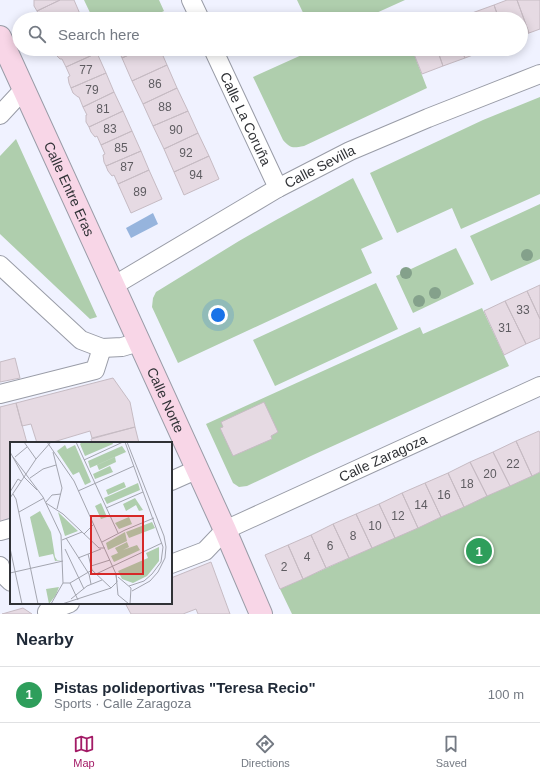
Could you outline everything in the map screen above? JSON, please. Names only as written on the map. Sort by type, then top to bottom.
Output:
[{"type":"street","points":[[191,0],[197,12]]},
{"type":"street","name":"Calle Entre Eras","points":[[0,37],[139,342]]},
{"type":"street","name":"Calle La Coruña","points":[[216,56],[278,188]]},
{"type":"street","name":"Calle Sevilla","points":[[113,286],[278,188],[350,150],[540,74]]},
{"type":"street","points":[[0,115],[24,89]]},
{"type":"street","points":[[0,265],[81,340],[102,348],[122,347],[139,342]]},
{"type":"street","name":"Calle Norte","points":[[139,342],[198,469],[261,614]]},
{"type":"street","points":[[0,394],[95,370],[102,348]]},
{"type":"street","name":"Calle Zaragoza","points":[[225,530],[540,386]]},
{"type":"street","points":[[172,481],[198,469]]},
{"type":"street","points":[[0,531],[10,528]]},
{"type":"street","points":[[172,564],[206,551],[225,530]]},
{"type":"street","points":[[44,610],[66,604]]},
{"type":"green space","points":[[84,0],[159,0],[164,11],[162,12],[90,12]]},
{"type":"green space","points":[[297,0],[405,0],[378,12],[303,12]]},
{"type":"green space","points":[[300,56],[415,56],[427,88],[304,146],[292,147],[283,140],[253,77]]},
{"type":"green space","points":[[540,97],[540,194],[461,229],[452,208],[397,233],[370,173],[483,120]]},
{"type":"green space","points":[[16,139],[97,317],[90,319],[0,234],[0,156]]},
{"type":"green space","points":[[353,178],[383,239],[361,249],[372,273],[178,363],[152,307],[153,298],[156,292],[239,241]]},
{"type":"green space","points":[[540,204],[540,259],[491,281],[470,236]]},
{"type":"green space","points":[[456,248],[474,284],[413,313],[396,276]]},
{"type":"green space","points":[[376,283],[398,329],[275,386],[253,340]]},
{"type":"green space","points":[[482,308],[509,366],[247,486],[239,487],[233,483],[206,424],[420,327],[423,334]]},
{"type":"green space","points":[[540,472],[540,614],[292,614],[280,589]]},
{"type":"water","points":[[153,213],[158,224],[131,238],[126,228]]},
{"type":"building","points":[[34,0],[60,0],[37,11],[34,6]]},
{"type":"building","points":[[60,0],[74,0],[79,12],[38,12]]},
{"type":"building","points":[[507,0],[517,0],[521,12],[496,12],[494,5]]},
{"type":"building","points":[[517,0],[540,0],[540,29],[529,33],[528,12],[521,12]]},
{"type":"building","points":[[494,5],[496,12],[475,12]]},
{"type":"building","points":[[57,56],[90,56],[66,67],[62,59]]},
{"type":"building","points":[[90,56],[98,56],[106,73],[71,88],[68,77],[70,76],[66,67]]},
{"type":"building","points":[[126,56],[163,56],[167,65],[132,81],[122,58]]},
{"type":"building","points":[[415,56],[439,56],[443,66],[422,74]]},
{"type":"building","points":[[439,56],[464,56],[465,58],[443,66]]},
{"type":"building","points":[[167,65],[177,88],[143,104],[132,81]]},
{"type":"building","points":[[106,73],[114,92],[83,107],[79,97],[73,93],[71,88]]},
{"type":"building","points":[[177,88],[188,111],[153,126],[143,104]]},
{"type":"building","points":[[114,92],[123,111],[89,127],[86,122],[87,115],[83,107]]},
{"type":"building","points":[[123,111],[132,131],[101,145],[97,136],[95,137],[89,127]]},
{"type":"building","points":[[188,111],[198,133],[164,149],[153,126]]},
{"type":"building","points":[[132,131],[141,151],[106,166],[103,155],[105,154],[101,145]]},
{"type":"building","points":[[198,133],[209,156],[174,172],[164,149]]},
{"type":"building","points":[[141,151],[149,170],[118,184],[114,175],[112,176],[106,166]]},
{"type":"building","points":[[209,156],[219,179],[184,195],[174,172]]},
{"type":"building","points":[[149,170],[162,199],[131,213],[118,184]]},
{"type":"building","points":[[540,285],[540,319],[527,291]]},
{"type":"building","points":[[527,291],[540,319],[540,338],[526,344],[505,301]]},
{"type":"building","points":[[505,301],[526,344],[504,355],[484,311]]},
{"type":"building","points":[[15,358],[20,378],[0,382],[0,362]]},
{"type":"building","points":[[113,378],[130,402],[135,427],[92,438],[90,431],[53,442],[37,442],[31,424],[22,426],[16,403]]},
{"type":"building","points":[[264,402],[278,432],[271,436],[272,439],[233,456],[220,428],[223,427],[221,422]]},
{"type":"building","points":[[16,403],[27,442],[10,442],[10,522],[0,526],[0,407]]},
{"type":"building","points":[[135,427],[139,442],[92,442],[91,439]]},
{"type":"building","points":[[539,431],[540,472],[532,476],[516,441]]},
{"type":"building","points":[[516,441],[532,476],[510,486],[493,452]]},
{"type":"building","points":[[493,452],[510,486],[487,496],[470,462]]},
{"type":"building","points":[[470,462],[487,496],[464,507],[448,473]]},
{"type":"building","points":[[448,473],[464,507],[441,517],[425,483]]},
{"type":"building","points":[[425,483],[441,517],[418,528],[402,493]]},
{"type":"building","points":[[402,493],[418,528],[395,538],[379,504]]},
{"type":"building","points":[[379,504],[395,538],[372,548],[356,514]]},
{"type":"building","points":[[356,514],[372,548],[349,558],[333,524]]},
{"type":"building","points":[[333,524],[349,558],[326,568],[311,535]]},
{"type":"building","points":[[311,535],[326,568],[303,579],[288,545]]},
{"type":"building","points":[[288,545],[303,579],[280,589],[265,555]]},
{"type":"building","points":[[211,562],[230,614],[198,614],[196,609],[183,614],[131,614],[126,604],[172,604],[172,578]]},
{"type":"building","points":[[23,608],[32,614],[2,614]]},
{"type":"place","name":"Pistas polideportivas \"Teresa Recio\"","points":[[479,551]]}]
